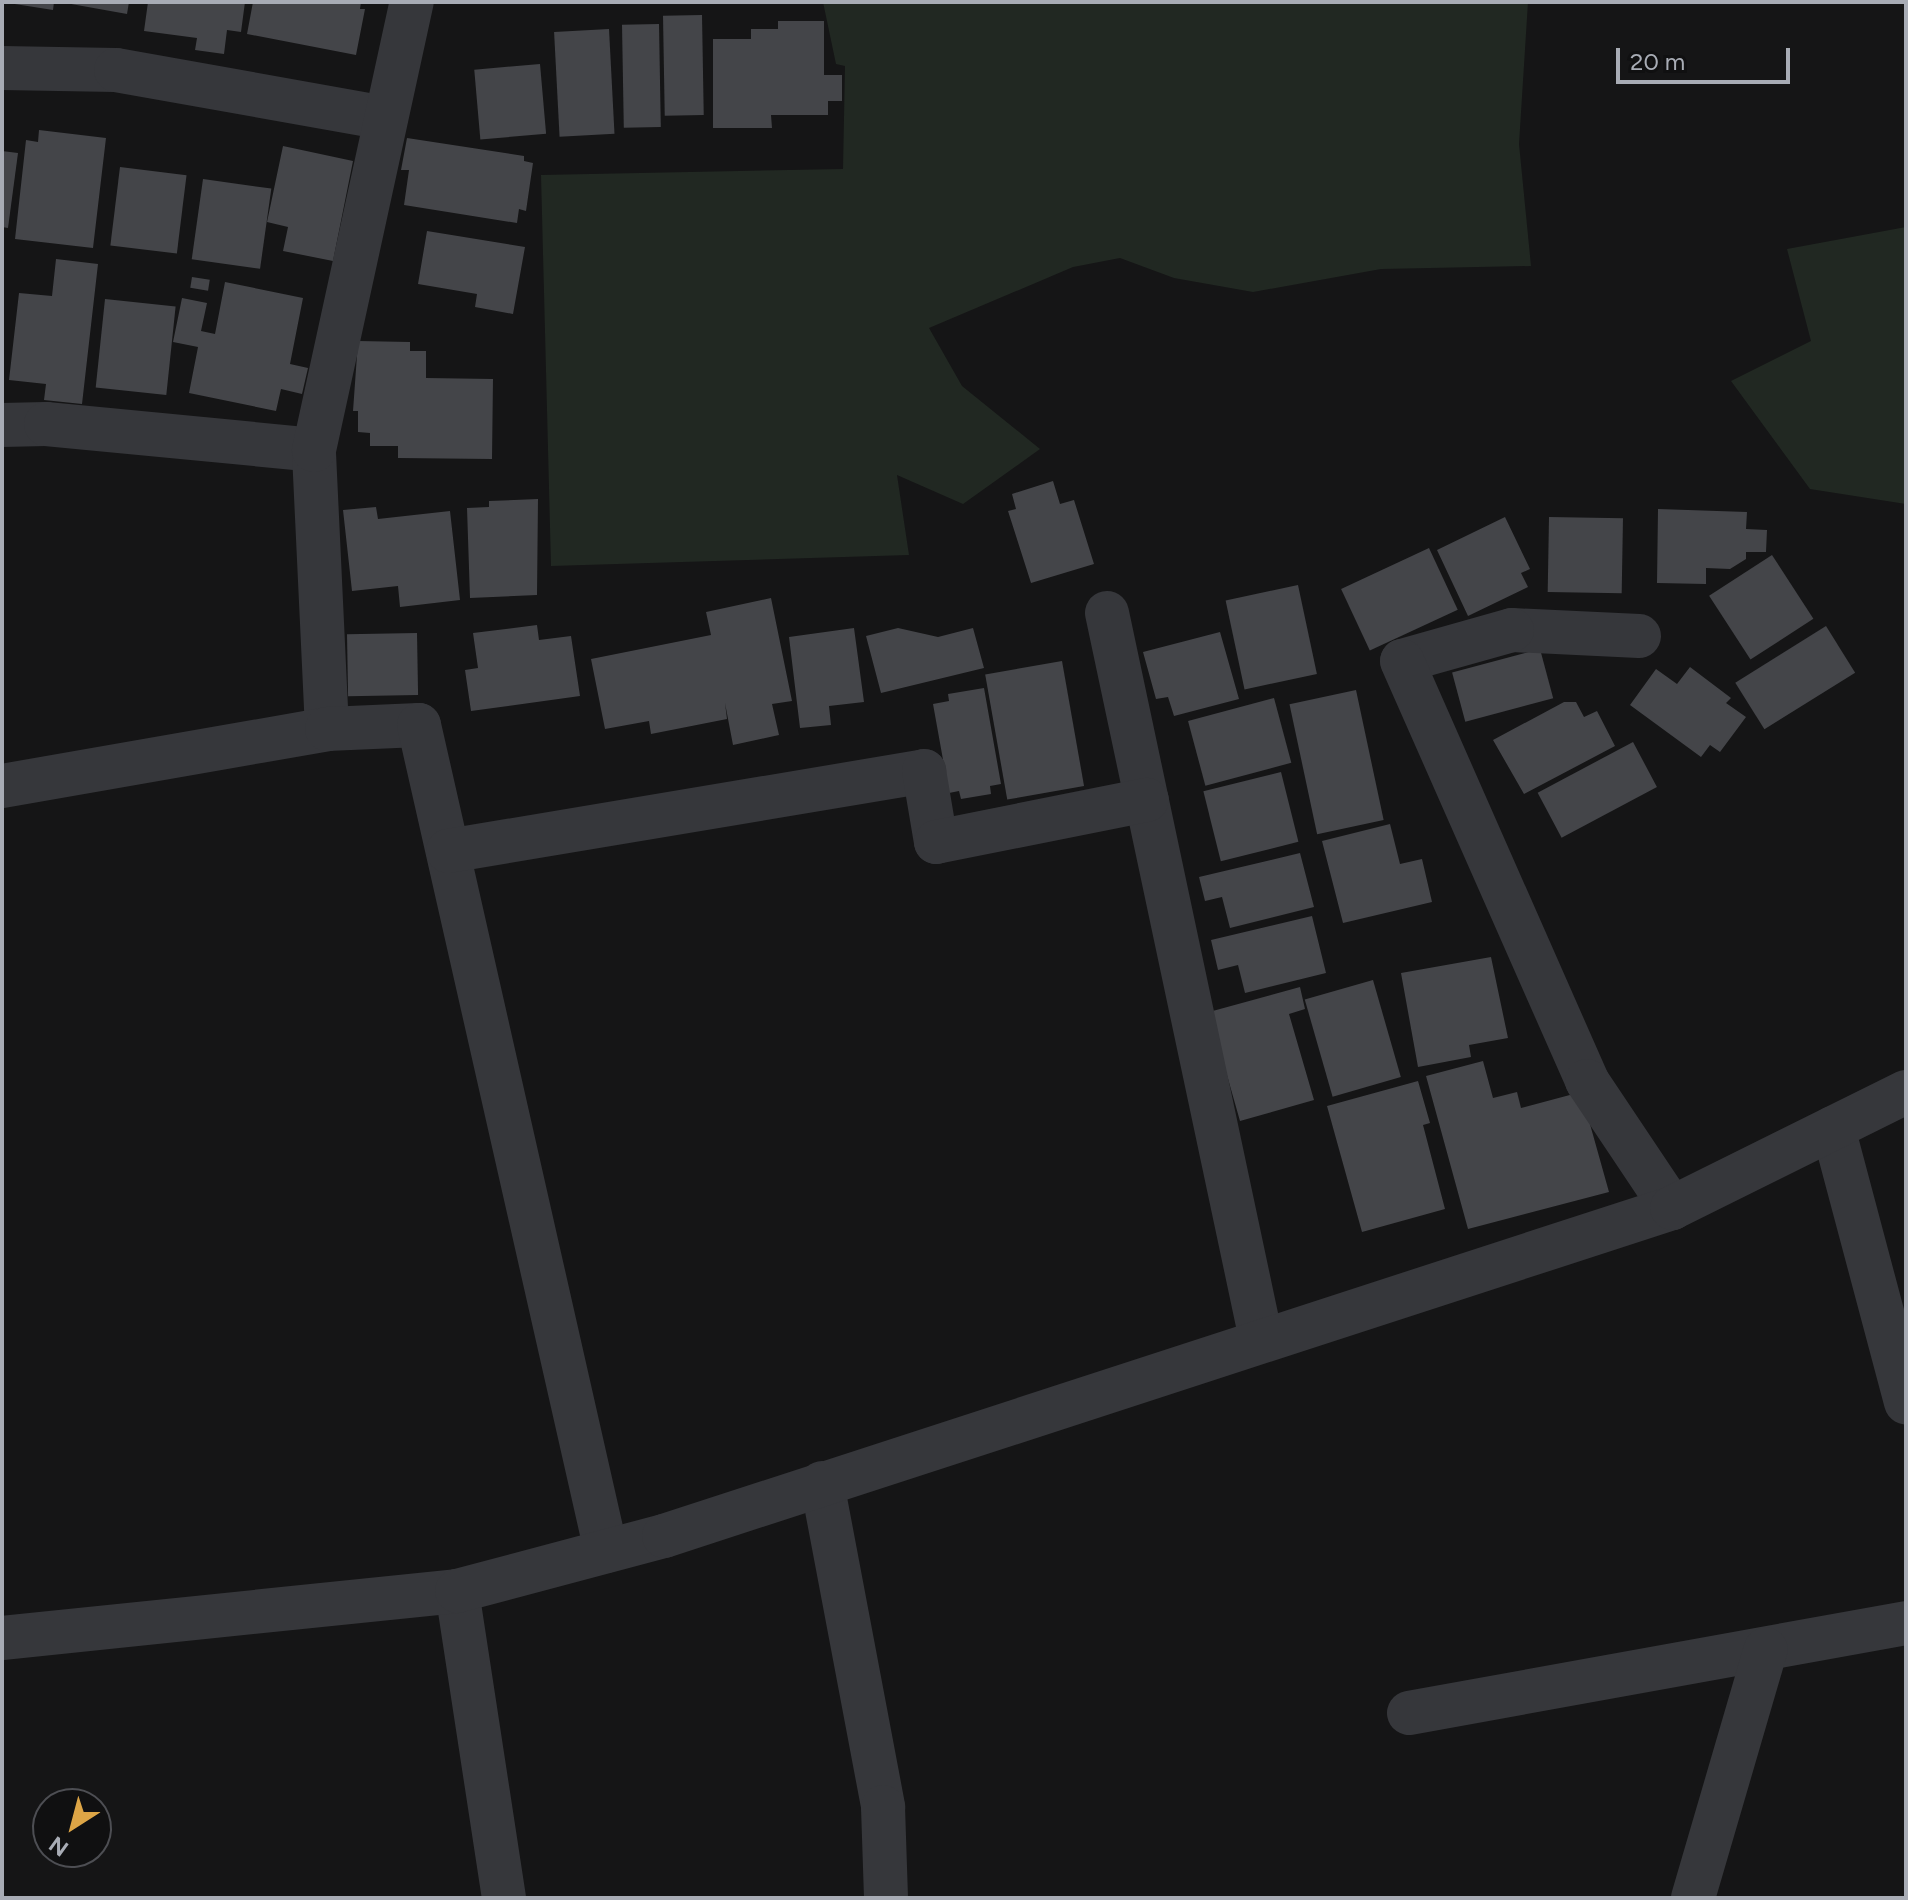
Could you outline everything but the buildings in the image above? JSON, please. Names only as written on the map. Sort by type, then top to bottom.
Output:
[{"type":"street","points":[[327,729],[314,450],[412,2]]},
{"type":"street","points":[[2,68],[116,70],[386,118]]},
{"type":"street","points":[[2,425],[46,424],[314,450]]},
{"type":"street","points":[[1107,613],[1261,1339]]},
{"type":"street","points":[[1639,636],[1512,630],[1402,661],[1587,1081],[1672,1208]]},
{"type":"street","points":[[2,786],[327,729],[419,725],[606,1551]]},
{"type":"street","points":[[448,851],[924,771],[936,842],[1147,800]]},
{"type":"street","points":[[7,1624],[457,1591],[606,1551],[1672,1208],[1906,1092]]},
{"type":"street","points":[[1833,1128],[1906,1402]]},
{"type":"street","points":[[822,1483],[883,1807],[886,1898]]},
{"type":"street","points":[[457,1591],[504,1898]]},
{"type":"street","points":[[1409,1713],[1906,1623]]},
{"type":"street","points":[[1693,1898],[1766,1649]]},
{"type":"shaded area","points":[[823,2],[1528,2],[1519,144],[1531,266],[1381,269],[1253,292],[1174,278],[1120,258],[1073,267],[929,328],[962,386],[1040,449],[963,504],[897,475],[909,555],[551,566],[541,175],[843,169],[845,66],[836,64]]},
{"type":"shaded area","points":[[1906,227],[1906,504],[1810,489],[1731,381],[1811,341],[1787,249]]}]
